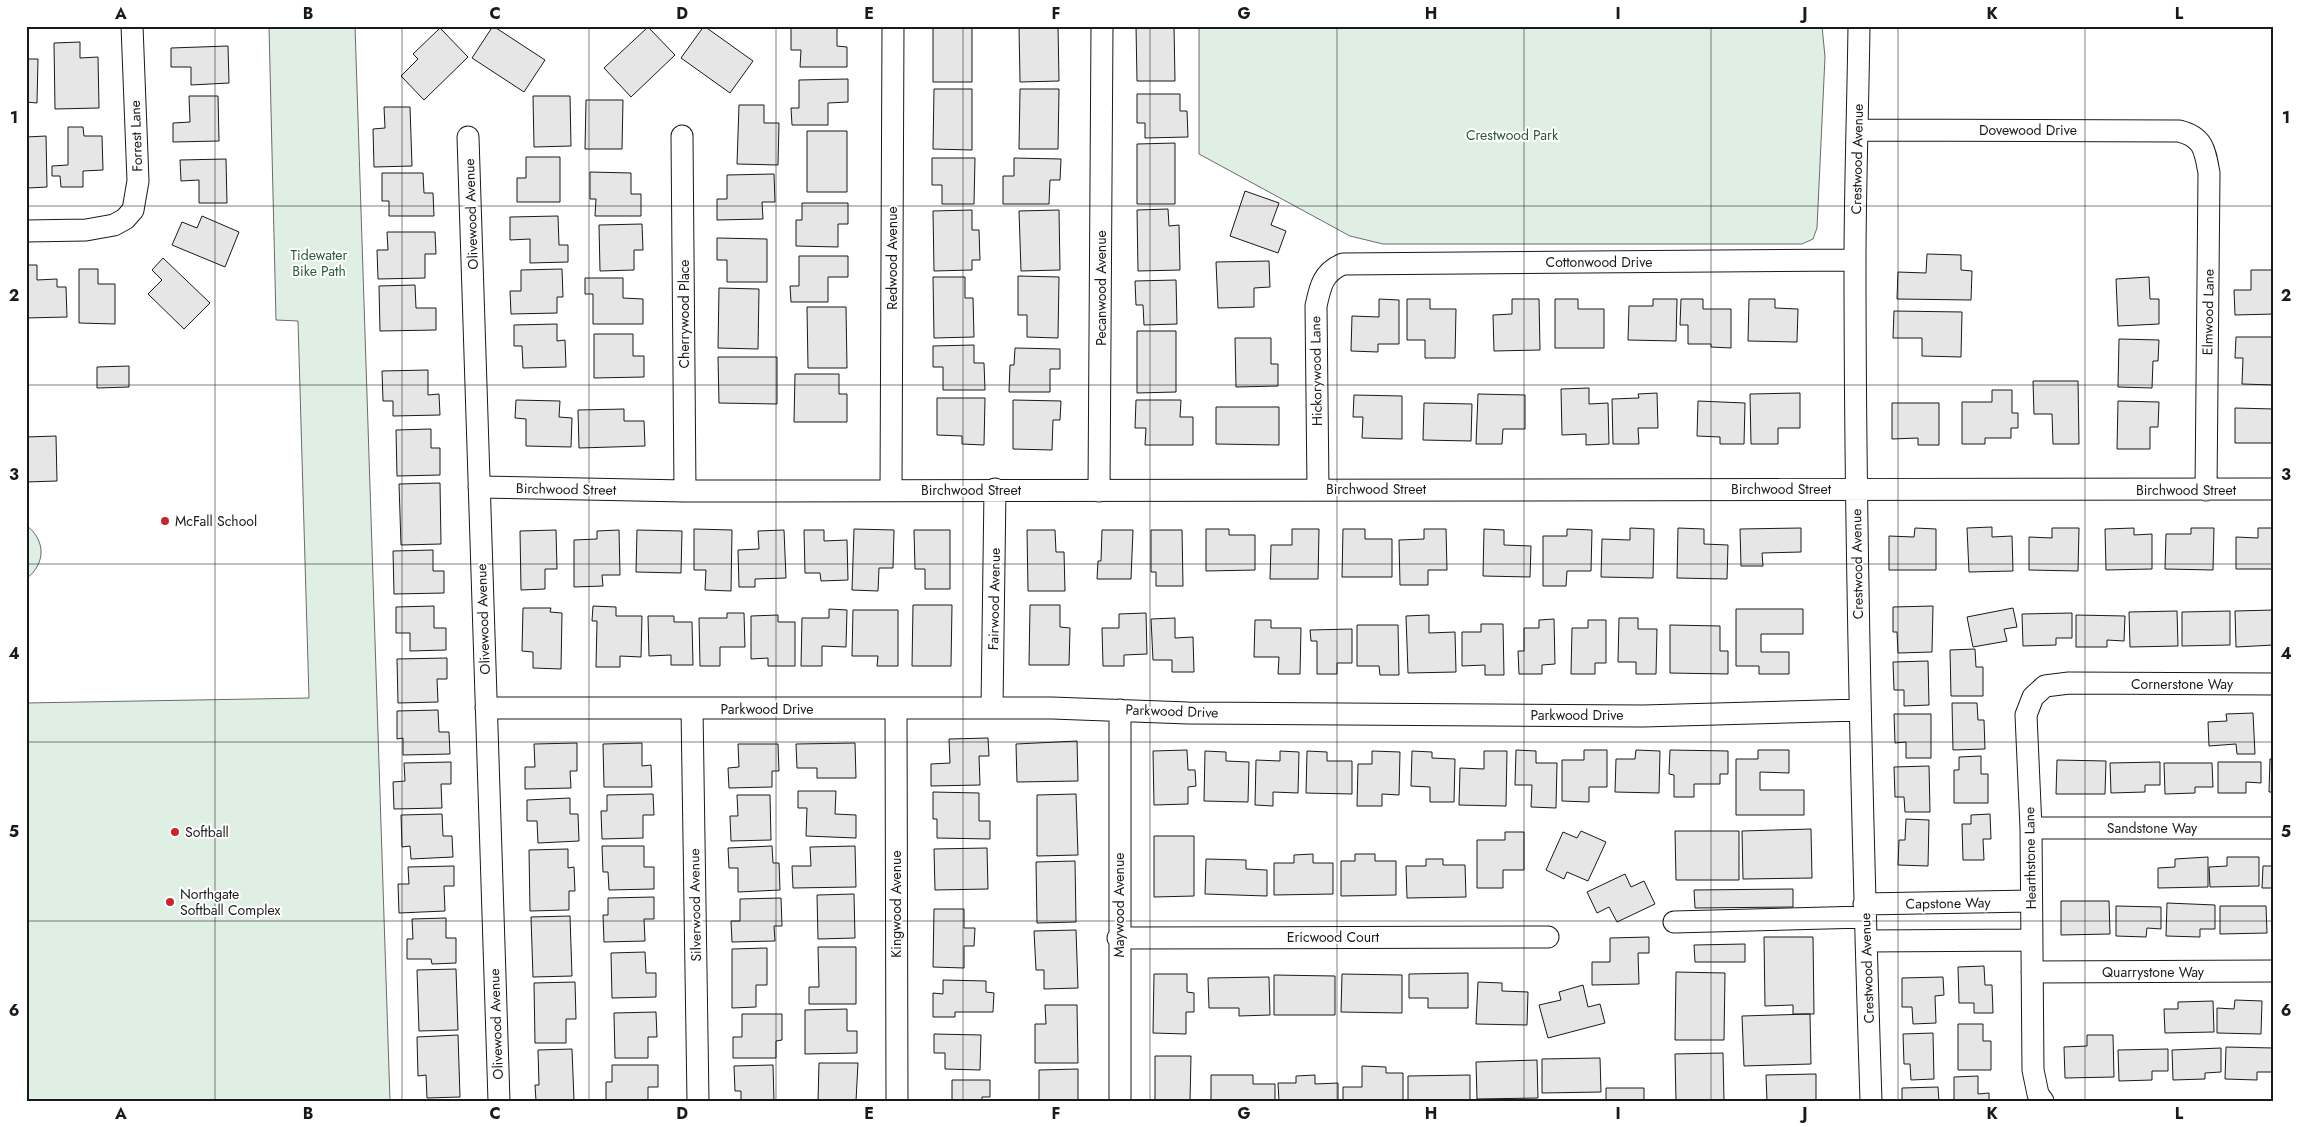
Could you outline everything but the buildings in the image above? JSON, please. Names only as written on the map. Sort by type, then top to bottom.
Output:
[{"type":"street","name":"Forrest Lane","points":[[26,231],[86,230],[114,225],[125,219],[133,210],[138,181],[132,26]]},
{"type":"street","name":"Redwood Avenue","points":[[891,490],[893,26]]},
{"type":"street","name":"Pecanwood Avenue","points":[[1100,491],[1102,26]]},
{"type":"street","name":"Crestwood Avenue","points":[[1859,26],[1854,260],[1856,489],[1859,710],[1871,1101]]},
{"type":"street","name":"Dovewood Drive","points":[[1858,130],[2179,131],[2196,138]]},
{"type":"street","name":"Cherrywood Place","points":[[682,136],[685,491]]},
{"type":"street","name":"Olivewood Avenue","points":[[468,137],[499,1101]]},
{"type":"street","name":"Elmwood Lane","points":[[2196,138],[2205,149],[2209,174],[2206,490]]},
{"type":"street","name":"Cottonwood Drive","points":[[1342,264],[1854,260]]},
{"type":"street","name":"Hickorywood Lane","points":[[1318,489],[1316,306],[1321,283],[1333,268],[1342,264]]},
{"type":"street","name":"Birchwood Street","points":[[479,487],[685,491],[995,489],[1100,491],[1318,489],[2274,489]]},
{"type":"street","name":"Fairwood Avenue","points":[[992,708],[995,489]]},
{"type":"street","name":"Cornerstone Way","points":[[2091,683],[2274,684]]},
{"type":"street","name":"Hearthstone Lane","points":[[2039,1092],[2033,1070],[2031,828],[2026,716],[2033,697],[2045,686],[2091,683]]},
{"type":"street","name":"Parkwood Drive","points":[[486,708],[992,708],[1188,713],[1633,716],[1859,710]]},
{"type":"street","name":"Kingwood Avenue","points":[[896,708],[897,1101]]},
{"type":"street","name":"Silverwood Avenue","points":[[692,709],[698,1101]]},
{"type":"street","name":"Maywood Avenue","points":[[1120,710],[1118,938],[1120,1101]]},
{"type":"street","name":"Sandstone Way","points":[[2031,828],[2274,828]]},
{"type":"street","name":"Capstone Way","points":[[1674,922],[2031,901]]},
{"type":"street","name":"Ericwood Court","points":[[1118,938],[1548,937]]},
{"type":"street","points":[[1866,941],[2031,940]]},
{"type":"street","name":"Quarrystone Way","points":[[2032,972],[2274,971]]},
{"type":"green space","name":"Tidewater Bike Path","points":[[269,26],[355,26],[390,1101],[26,1101],[26,703],[309,698],[298,321],[276,320]]},
{"type":"green space","name":"Crestwood Park","points":[[1199,26],[1822,26],[1825,57],[1817,228],[1813,239],[1802,244],[1383,244],[1350,236],[1199,154]]},
{"type":"green space","points":[[26,525],[37,538],[41,552],[37,566],[26,579]]},
{"type":"place","name":"McFall School","points":[[165,521]]},
{"type":"place","name":"Softball","points":[[175,832]]},
{"type":"place","name":"Northgate Softball Complex","points":[[170,902]]}]
